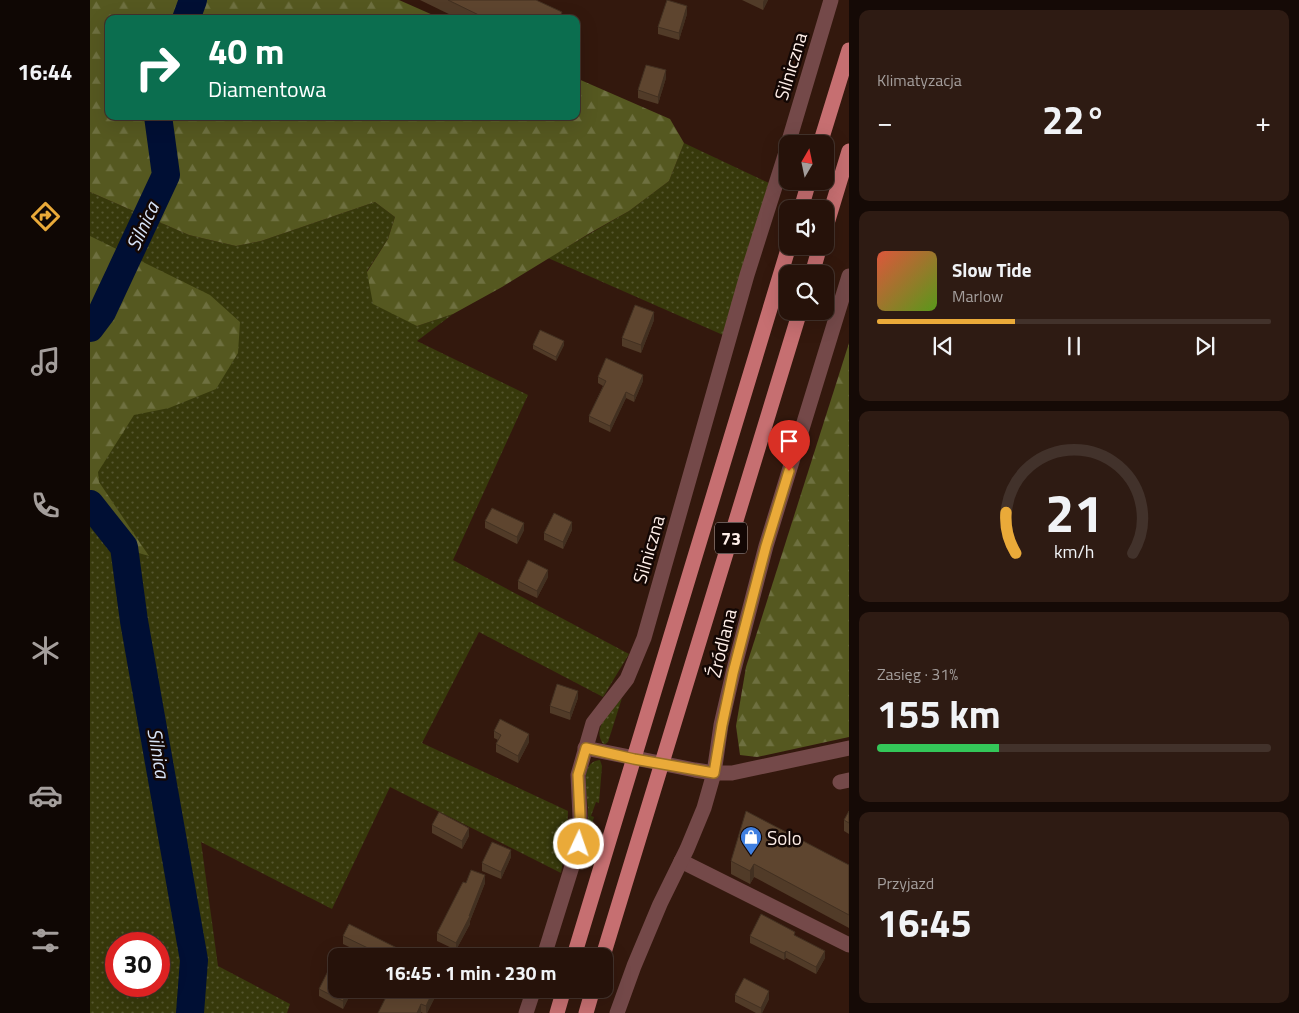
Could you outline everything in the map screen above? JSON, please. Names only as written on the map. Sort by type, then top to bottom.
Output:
[{"type":"main road","points":[[823,135],[849,50]]},
{"type":"main road","points":[[834,200],[849,151]]},
{"type":"main road","name":"73","points":[[576,948],[786,255]]},
{"type":"main road","name":"73","points":[[605,948],[797,320]]},
{"type":"main road","points":[[557,1013],[561,998]]},
{"type":"main road","points":[[586,1013],[590,998]]},
{"type":"street","name":"Silniczna","points":[[791,135],[831,0]]},
{"type":"street","name":"Silniczna","points":[[546,948],[579,844],[578,775],[593,723],[627,679],[644,638],[745,284],[779,174]]},
{"type":"street","name":"Źródlana","points":[[617,1013],[637,958],[704,808],[714,773],[727,699],[766,546],[849,276]]},
{"type":"street","points":[[586,748],[634,759],[714,773],[732,772],[849,748]]},
{"type":"street","points":[[681,861],[849,945]]},
{"type":"street","points":[[526,1013],[531,998]]},
{"type":"shaded area","points":[[684,143],[769,183],[723,335],[548,258],[629,211],[669,181]]},
{"type":"shaded area","points":[[90,192],[189,235],[236,246],[261,241],[375,202],[395,217],[388,239],[367,271],[417,326],[453,314],[417,341],[528,395],[453,560],[629,654],[603,697],[479,632],[422,743],[568,811],[567,835],[561,873],[390,787],[332,909],[201,842],[218,966],[290,1004],[287,1013],[90,1013]]},
{"type":"shaded area","points":[[622,698],[608,742],[604,745],[600,739],[601,726],[608,714]]},
{"type":"shaded area","points":[[600,760],[602,766],[599,803],[596,802],[591,816],[594,817],[589,834],[586,772],[593,762]]},
{"type":"green space","points":[[90,0],[399,0],[433,15],[105,15],[105,120],[580,120],[580,80],[670,119],[684,143],[669,181],[629,211],[453,314],[417,326],[373,304],[367,272],[388,239],[395,217],[375,202],[261,241],[236,246],[189,235],[90,192]]},
{"type":"green space","points":[[90,236],[210,295],[240,322],[238,353],[216,389],[169,408],[134,415],[98,472],[99,482],[149,556],[115,546],[90,521]]},
{"type":"green space","points":[[849,343],[849,737],[757,757],[740,755],[736,726],[746,667]]},
{"type":"building","points":[[448,0],[536,0],[562,12],[561,15],[479,15]]},
{"type":"building","points":[[667,0],[687,6],[679,33],[658,27]]},
{"type":"building","points":[[646,65],[666,70],[658,97],[638,90]]},
{"type":"building","points":[[635,305],[654,312],[641,345],[622,338]]},
{"type":"building","points":[[540,330],[564,341],[556,357],[533,345]]},
{"type":"building","points":[[606,358],[643,375],[634,396],[626,392],[610,426],[589,416],[606,381],[598,377]]},
{"type":"building","points":[[492,508],[524,523],[517,537],[485,521]]},
{"type":"building","points":[[554,513],[572,522],[563,542],[544,533]]},
{"type":"building","points":[[528,560],[548,570],[537,591],[518,581]]},
{"type":"building","points":[[557,684],[578,691],[570,713],[550,706]]},
{"type":"building","points":[[500,719],[529,734],[518,756],[496,744],[501,735],[494,731]]},
{"type":"building","points":[[746,811],[849,865],[849,915],[754,864],[750,871],[731,861]]},
{"type":"building","points":[[849,811],[849,823],[844,820]]},
{"type":"building","points":[[439,812],[469,828],[462,841],[432,825]]},
{"type":"building","points":[[492,842],[511,850],[501,872],[482,863]]},
{"type":"building","points":[[471,870],[485,875],[470,916],[456,943],[437,933],[463,882],[466,883]]},
{"type":"building","points":[[761,914],[795,932],[794,935],[825,951],[816,967],[786,951],[784,953],[750,936]]},
{"type":"building","points":[[349,924],[397,948],[368,948],[343,936]]},
{"type":"building","points":[[328,971],[328,994],[319,989]]},
{"type":"building","points":[[744,978],[769,991],[761,1008],[735,995]]},
{"type":"building","points":[[386,998],[430,998],[426,1006],[421,1004],[417,1013],[378,1013]]},
{"type":"waterway","name":"Silnica","points":[[187,15],[193,0]]},
{"type":"waterway","name":"Silnica","points":[[90,328],[102,312],[166,175],[159,120]]},
{"type":"waterway","name":"Silnica","points":[[90,504],[124,547],[134,621],[194,960],[190,1013]]},
{"type":"place","name":"Solo","points":[[751,856]]},
{"type":"route","points":[[579,844],[578,775],[586,748],[634,759],[714,773],[733,673],[766,546],[789,471]]}]
